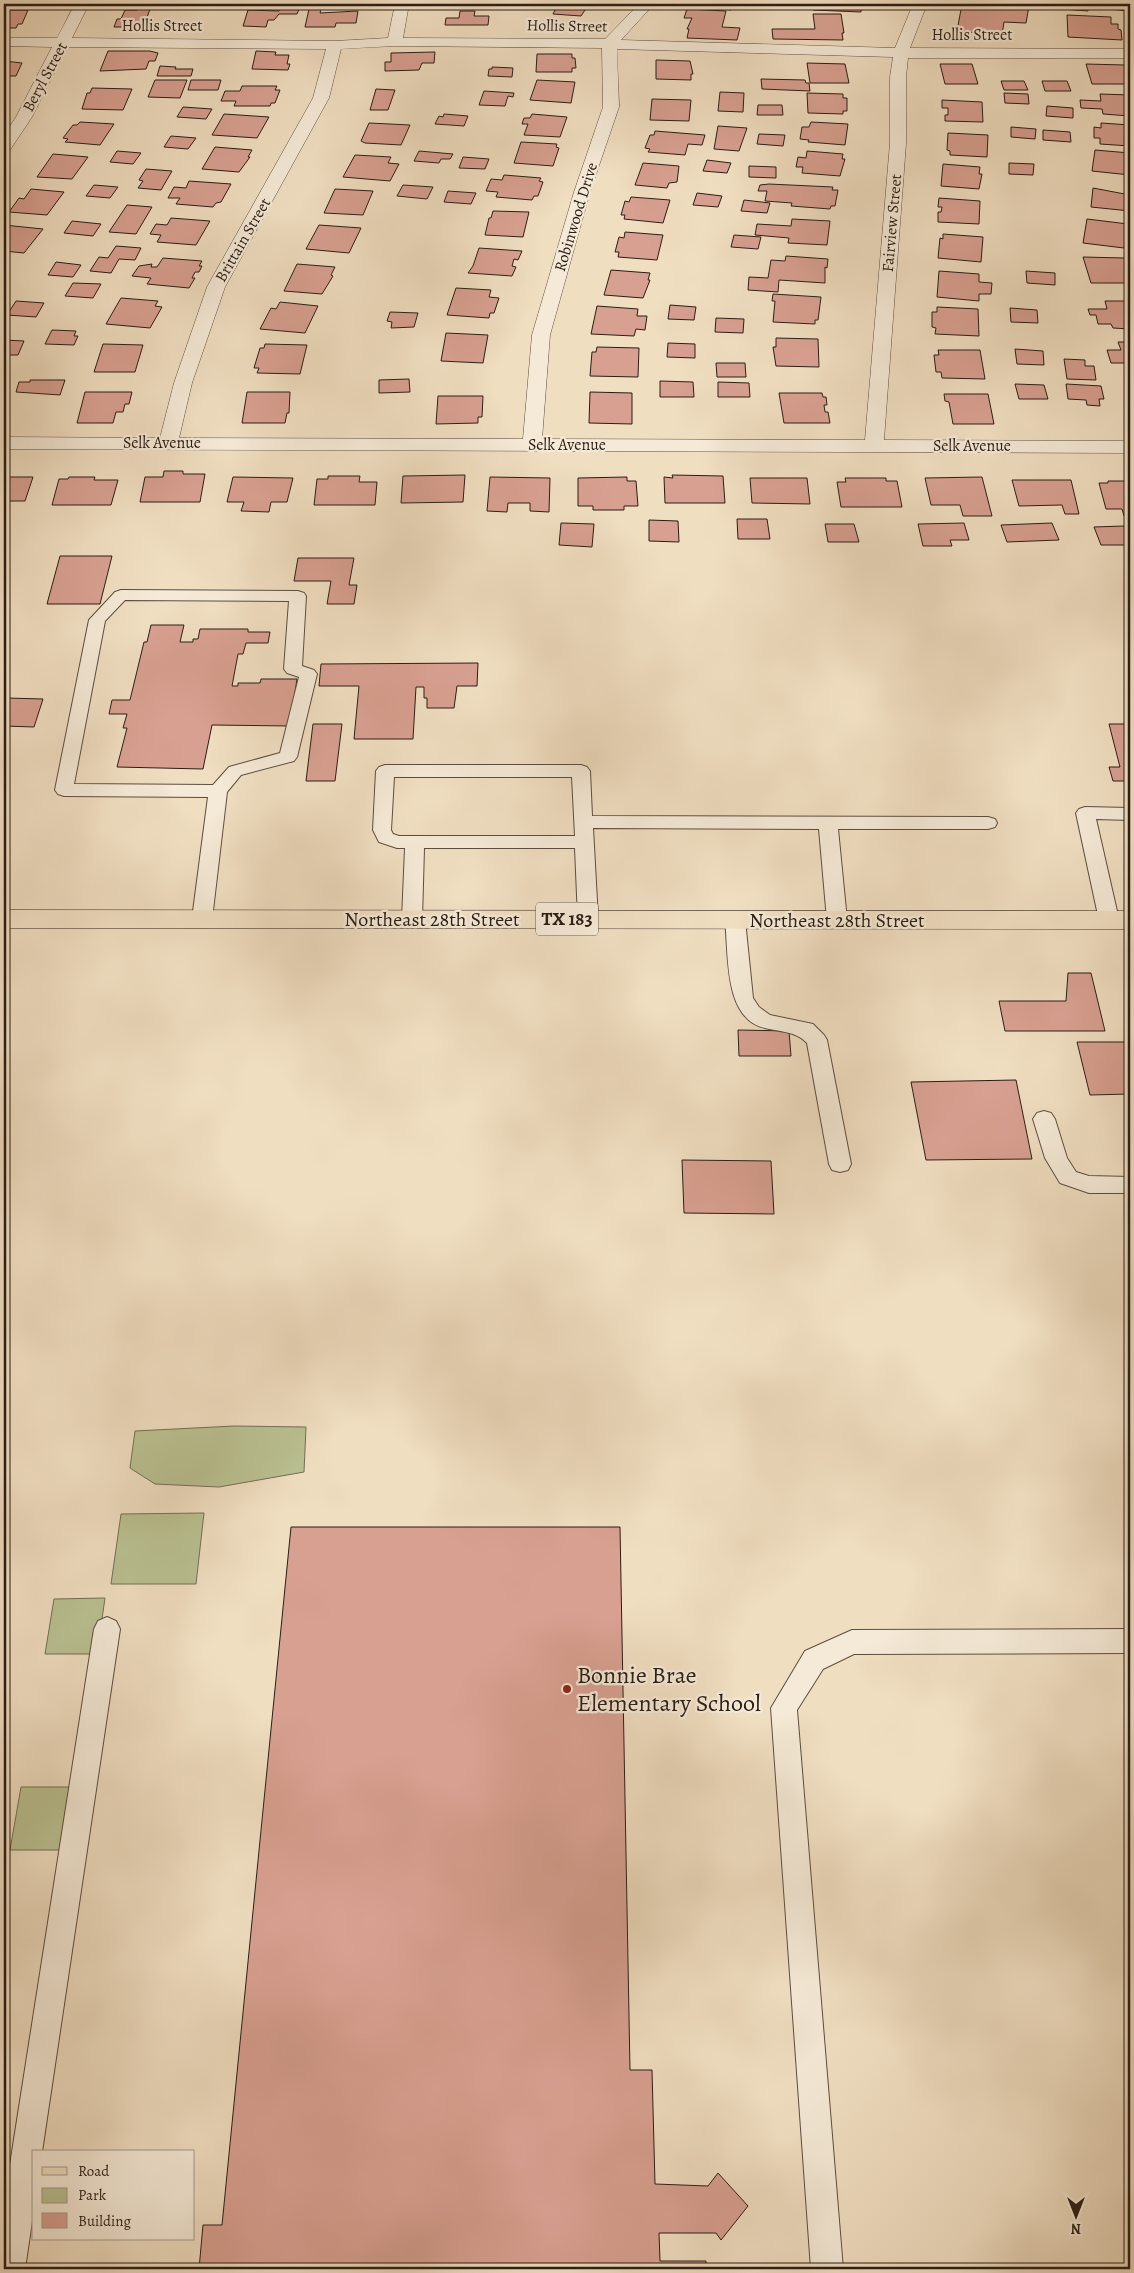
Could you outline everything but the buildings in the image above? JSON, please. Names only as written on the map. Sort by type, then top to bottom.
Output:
[{"type":"main road","name":"Northeast 28th Street","points":[[4,919],[1120,920]]},
{"type":"street","name":"Beryl Street","points":[[4,147],[24,117],[64,43],[82,4]]},
{"type":"street","points":[[396,42],[402,4]]},
{"type":"street","points":[[609,44],[647,4]]},
{"type":"street","name":"Fairview Street","points":[[874,446],[898,143],[898,77],[901,53],[920,4]]},
{"type":"street","name":"Hollis Street","points":[[4,42],[335,45],[396,42],[609,44],[901,53],[1130,54]]},
{"type":"street","name":"Robinwood Drive","points":[[532,445],[540,335],[582,192],[611,107],[609,44]]},
{"type":"street","name":"Brittain Street","points":[[168,443],[183,383],[216,287],[299,142],[321,98],[335,45]]},
{"type":"street","name":"Selk Avenue","points":[[4,443],[1130,447]]},
{"type":"lane","points":[[202,919],[218,791],[235,771],[288,757],[308,674],[294,669],[298,596],[121,595],[97,620],[64,790],[218,791]]},
{"type":"lane","points":[[583,842],[398,842],[386,838],[382,830],[385,771],[580,771],[588,920]]},
{"type":"lane","points":[[1120,920],[1084,813],[1130,814]]},
{"type":"lane","points":[[582,822],[988,823]]},
{"type":"lane","points":[[828,823],[837,920]]},
{"type":"lane","points":[[412,920],[414,842]]},
{"type":"lane","points":[[735,920],[743,999],[752,1012],[764,1021],[806,1029],[817,1040],[840,1164]]},
{"type":"lane","points":[[1044,1119],[1059,1169],[1066,1179],[1082,1185],[1130,1185]]},
{"type":"lane","points":[[9,2269],[107,1629]]},
{"type":"lane","points":[[827,2269],[784,1708],[814,1660],[852,1642],[1130,1641]]},
{"type":"green space","points":[[234,1426],[306,1427],[304,1472],[219,1487],[155,1484],[130,1468],[135,1431]]},
{"type":"green space","points":[[204,1513],[196,1584],[111,1584],[121,1514]]},
{"type":"green space","points":[[105,1598],[97,1654],[45,1654],[54,1599]]},
{"type":"green space","points":[[21,1787],[73,1787],[63,1850],[10,1850]]},
{"type":"place","name":"Bonnie Brae Elementary School","points":[[567,1689]]}]
